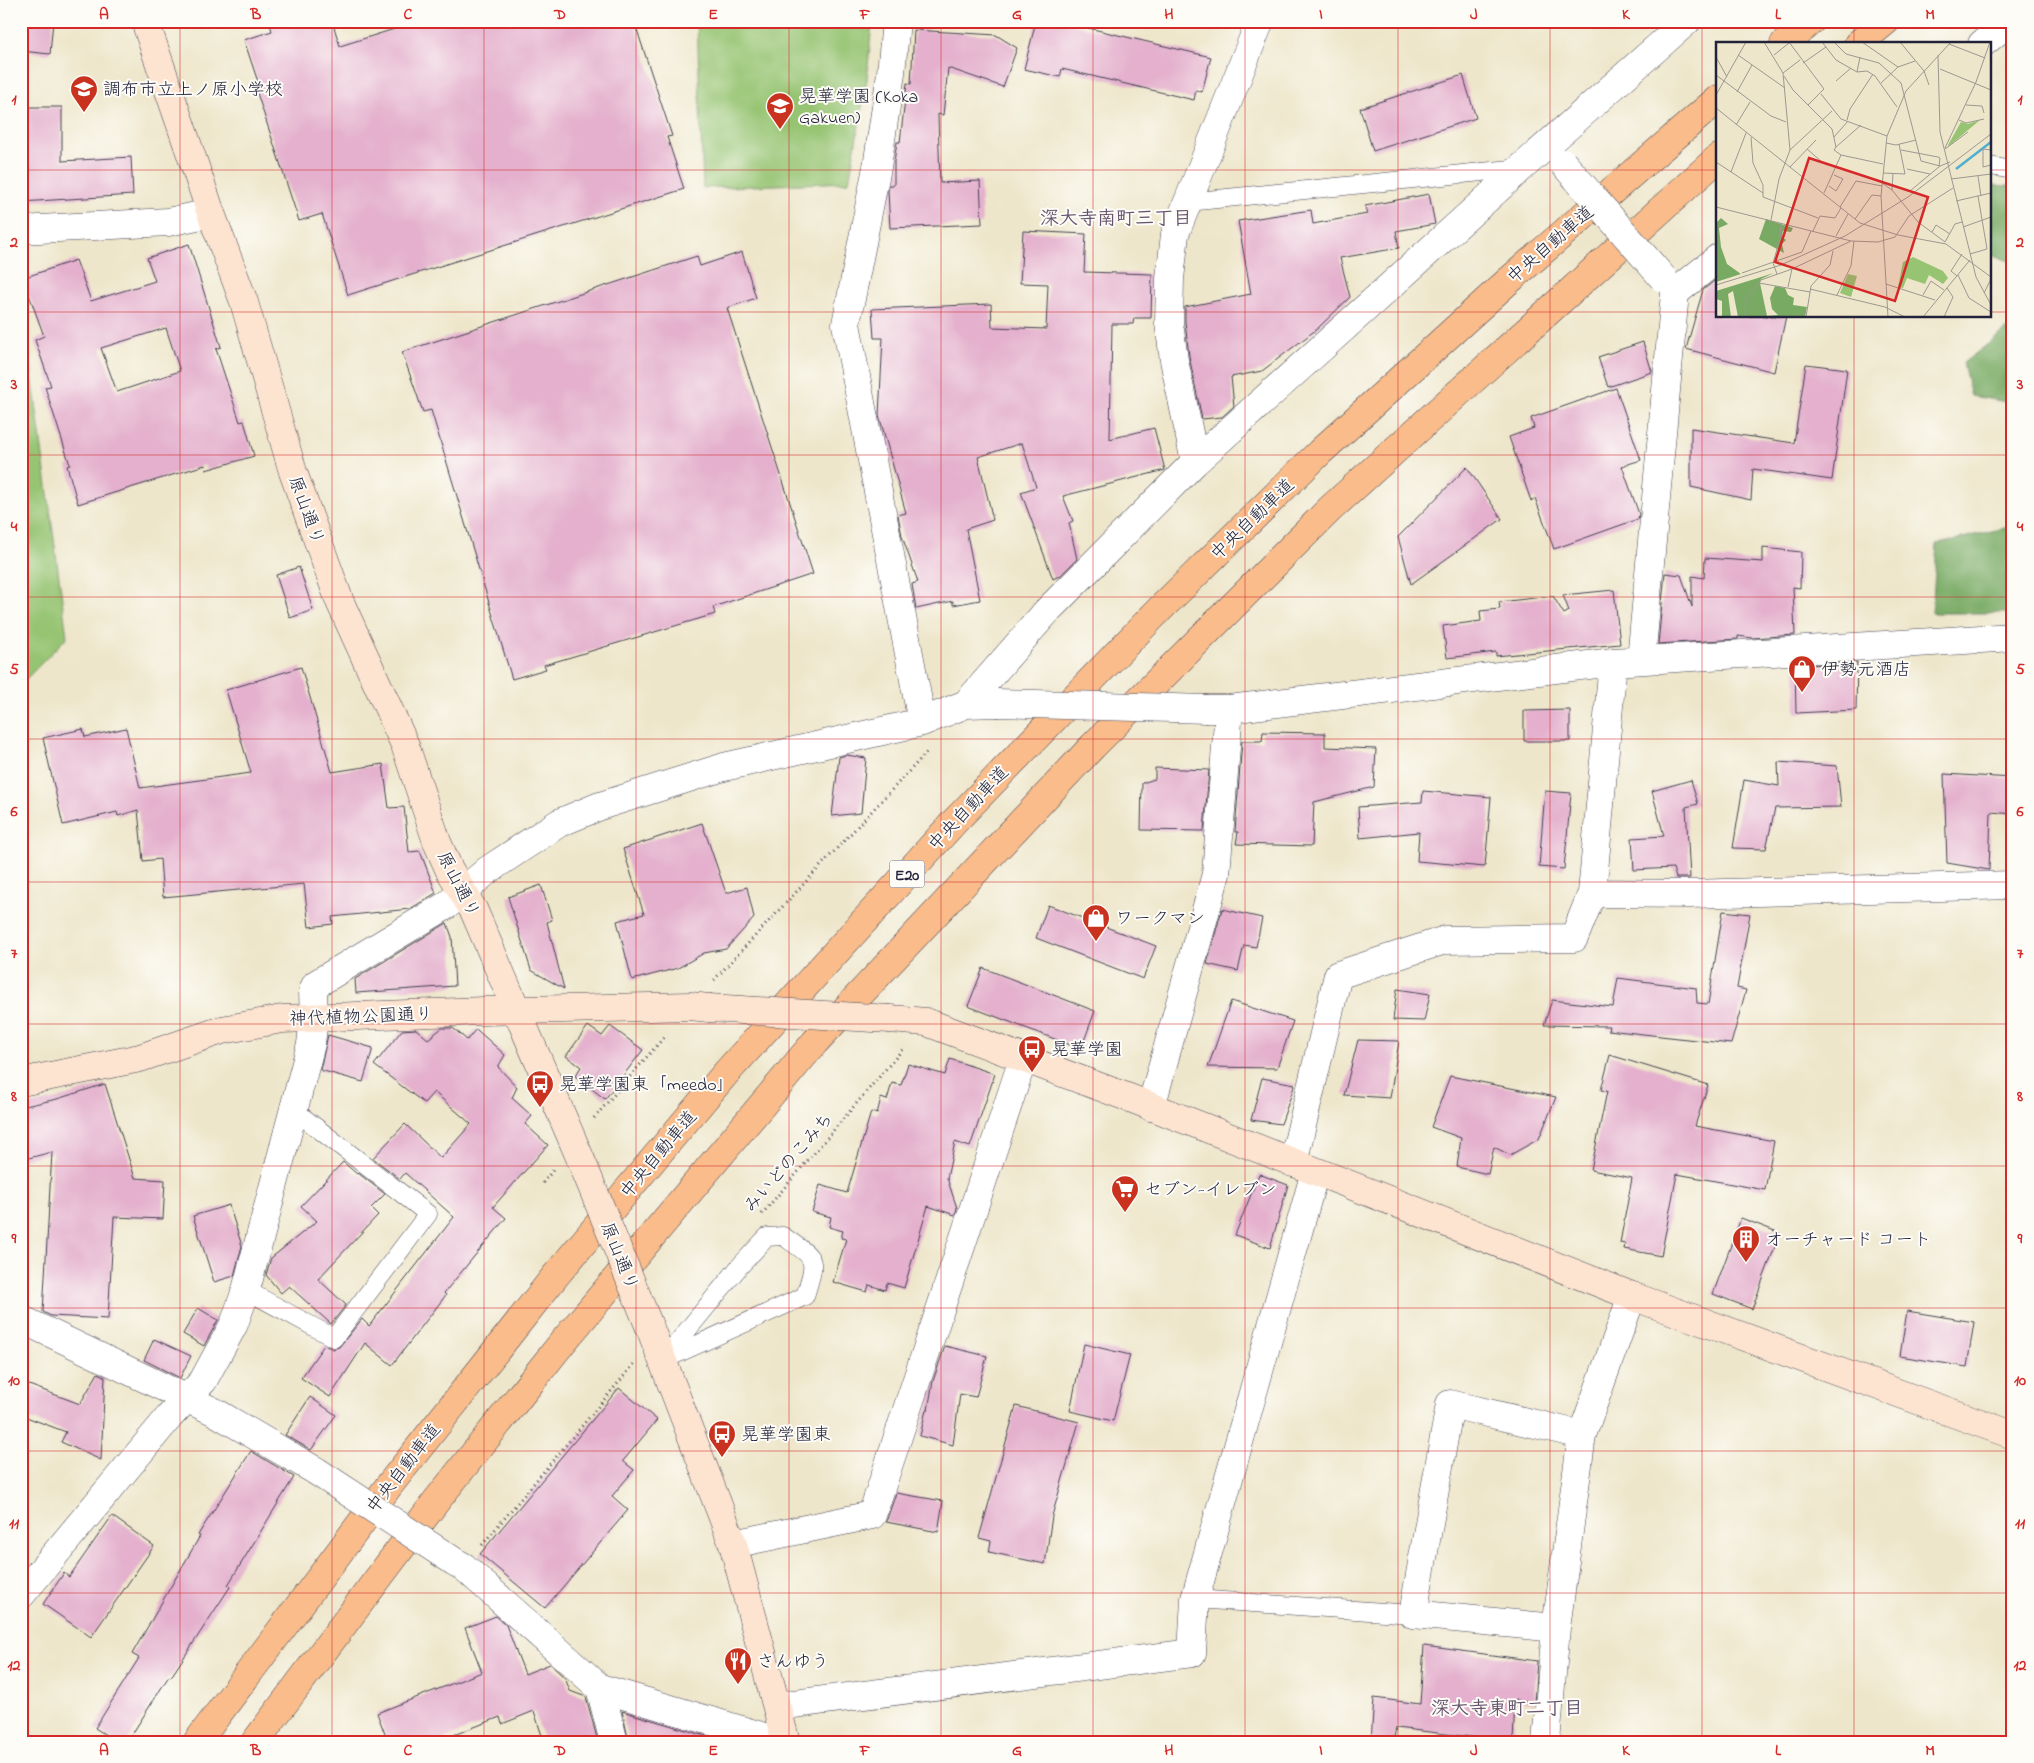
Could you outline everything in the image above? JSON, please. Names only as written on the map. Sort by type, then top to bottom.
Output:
[{"type":"highway","points":[[1786,42],[1811,21]]},
{"type":"highway","points":[[1860,42],[1886,21]]},
{"type":"highway","name":"中央自動車道","points":[[196,1742],[391,1483],[556,1275],[726,1073],[955,821],[1158,611],[1320,452],[1506,282],[1716,101]]},
{"type":"highway","points":[[255,1742],[431,1508],[562,1343],[815,1042],[1093,746],[1330,509],[1716,160]]},
{"type":"street","name":"原山通り","points":[[145,21],[211,213],[244,302],[293,472],[340,602],[405,745],[437,842],[449,869],[474,911],[518,1011],[650,1328],[651,1359],[733,1544],[778,1706],[786,1742]]},
{"type":"street","points":[[896,21],[891,73],[877,167],[846,324],[922,722]]},
{"type":"street","points":[[1195,462],[1174,360],[1169,323],[1170,280],[1175,234],[1260,21]]},
{"type":"street","points":[[966,704],[1048,610],[1195,462],[1521,168],[1556,154],[1686,21]]},
{"type":"street","points":[[1984,42],[2010,21]]},
{"type":"street","points":[[1556,154],[1668,286],[1641,660]]},
{"type":"street","points":[[21,230],[168,222],[211,213]]},
{"type":"street","points":[[1668,286],[1716,259]]},
{"type":"street","points":[[23,1591],[170,1416],[203,1381],[234,1324],[246,1290],[311,1044],[314,1018],[313,991],[316,984],[447,905],[488,870],[559,823],[600,806],[724,767],[922,722],[966,704],[997,703],[1218,709],[1613,662],[2013,637]]},
{"type":"street","points":[[778,1706],[1192,1653],[1195,1599],[1304,1168],[1338,975],[1444,940],[1574,938],[1592,893],[1613,662]]},
{"type":"street","points":[[1151,1107],[1216,874],[1218,709]]},
{"type":"street","points":[[1592,893],[1690,894],[2013,885]]},
{"type":"street","name":"神代植物公園通り","points":[[21,1082],[140,1058],[242,1025],[282,1019],[700,1007],[926,1022],[1151,1107],[1632,1296],[2013,1435]]},
{"type":"street","points":[[733,1544],[872,1515],[1024,1059]]},
{"type":"street","points":[[1546,1742],[1556,1628],[1582,1435],[1632,1296]]},
{"type":"street","points":[[21,1319],[215,1412],[316,1470],[459,1564],[600,1688],[781,1742]]},
{"type":"street","points":[[1556,1628],[1413,1614],[1450,1404],[1582,1435]]},
{"type":"street","points":[[600,1688],[614,1742]]},
{"type":"lane","points":[[1992,166],[2013,170]]},
{"type":"lane","points":[[1188,202],[1521,168]]},
{"type":"lane","points":[[246,1290],[334,1338],[428,1214],[295,1110]]},
{"type":"lane","points":[[783,1236],[811,1258],[814,1268],[805,1296],[651,1359],[767,1238],[783,1236]]},
{"type":"lane","points":[[1195,1599],[1413,1614]]},
{"type":"path","points":[[543,1183],[577,1152],[700,1007],[744,946],[930,748]]},
{"type":"path","name":"みいどのこみち","points":[[760,1216],[926,1022]]},
{"type":"path","points":[[459,1564],[651,1359]]},
{"type":"green space","name":"晃華学園 (Koka Gakuen)","points":[[697,21],[872,21],[867,79],[849,182],[703,188]]},
{"type":"green space","points":[[1992,185],[2013,186],[2013,267],[2012,262],[1992,255]]},
{"type":"green space","points":[[21,291],[67,637],[21,684]]},
{"type":"green space","points":[[2013,325],[2013,403],[1971,396],[1963,363]]},
{"type":"green space","points":[[2013,526],[2013,613],[1932,613],[1937,544]]},
{"type":"building","points":[[21,21],[53,21],[50,54],[21,51]]},
{"type":"building","points":[[269,21],[332,21],[340,46],[420,21],[634,21],[672,136],[667,137],[684,189],[348,295],[322,214],[299,221],[256,90],[260,88],[244,40],[272,31]]},
{"type":"building","points":[[1036,21],[1059,21],[1211,57],[1202,92],[1196,90],[1194,100],[1062,69],[1060,77],[1024,69]]},
{"type":"building","points":[[914,30],[996,35],[1017,48],[1003,87],[948,68],[943,115],[938,114],[940,183],[980,181],[982,224],[890,228],[888,191],[889,185],[894,185],[894,162],[897,142],[900,142],[907,83],[911,84]]},
{"type":"building","points":[[1463,75],[1476,118],[1373,151],[1360,108]]},
{"type":"building","points":[[21,107],[62,107],[62,161],[131,157],[133,195],[21,202]]},
{"type":"building","points":[[1429,194],[1435,224],[1396,231],[1399,248],[1340,258],[1350,297],[1317,329],[1262,371],[1231,377],[1234,406],[1222,417],[1202,419],[1189,356],[1185,307],[1251,294],[1238,221],[1311,210],[1313,224],[1367,214],[1365,206]]},
{"type":"building","points":[[1023,231],[1086,234],[1084,272],[1152,274],[1151,318],[1134,318],[1133,324],[1112,324],[1110,439],[1154,428],[1165,470],[1063,496],[1073,521],[1069,523],[1077,559],[1061,575],[1053,579],[1021,492],[1036,487],[1022,443],[978,457],[993,520],[966,529],[980,600],[953,605],[953,601],[916,609],[912,584],[918,582],[902,536],[898,515],[906,513],[879,415],[883,338],[874,338],[872,309],[991,304],[992,327],[1046,329],[1048,284],[1020,283]]},
{"type":"building","points":[[189,244],[221,347],[216,349],[240,422],[244,421],[254,456],[206,470],[205,465],[78,504],[67,466],[70,465],[45,387],[51,386],[35,340],[44,336],[23,278],[76,260],[91,301],[155,281],[147,258]],"holes":[[[166,328],[180,371],[117,392],[101,348]]]},
{"type":"building","points":[[742,252],[756,298],[727,308],[813,574],[713,607],[715,614],[544,665],[546,669],[512,679],[431,410],[423,412],[402,352],[697,256],[700,266]]},
{"type":"building","points":[[1716,280],[1716,318],[1786,318],[1774,372],[1686,349],[1703,290]]},
{"type":"building","points":[[1643,342],[1652,372],[1608,387],[1598,357]]},
{"type":"building","points":[[1806,364],[1847,369],[1832,480],[1753,469],[1751,500],[1691,487],[1691,428],[1794,443]]},
{"type":"building","points":[[1616,388],[1641,460],[1622,466],[1639,514],[1638,519],[1554,549],[1535,498],[1531,501],[1509,437],[1534,428],[1531,418]]},
{"type":"building","points":[[1467,467],[1502,519],[1411,584],[1398,537]]},
{"type":"building","points":[[1763,548],[1801,552],[1800,588],[1793,587],[1795,635],[1752,638],[1738,636],[1738,639],[1658,644],[1665,573],[1681,575],[1692,607],[1692,576],[1704,578],[1705,558],[1763,562]]},
{"type":"building","points":[[299,567],[313,610],[290,618],[276,575]]},
{"type":"building","points":[[1614,590],[1620,644],[1496,656],[1496,652],[1447,658],[1443,626],[1481,621],[1480,611],[1500,609],[1499,602],[1553,596],[1564,614],[1569,611],[1563,595]]},
{"type":"building","points":[[1857,662],[1856,710],[1796,713],[1795,666]]},
{"type":"building","points":[[301,667],[332,772],[383,764],[389,808],[404,807],[409,852],[420,851],[436,893],[410,909],[332,917],[333,924],[309,927],[304,884],[163,897],[160,859],[143,861],[138,810],[118,816],[117,812],[63,825],[43,738],[83,729],[85,737],[126,728],[140,788],[251,773],[226,690]]},
{"type":"building","points":[[1570,710],[1570,741],[1524,741],[1524,711]]},
{"type":"building","points":[[1263,732],[1325,733],[1325,747],[1376,749],[1374,787],[1314,802],[1312,846],[1236,844],[1238,832],[1235,832],[1242,741],[1262,741]]},
{"type":"building","points":[[846,755],[866,758],[861,813],[832,816],[839,757]]},
{"type":"building","points":[[1778,762],[1837,766],[1841,807],[1775,808],[1766,849],[1733,848],[1744,780],[1779,786]]},
{"type":"building","points":[[1155,768],[1209,770],[1204,831],[1141,830],[1142,783],[1155,779]]},
{"type":"building","points":[[1944,774],[2013,778],[2013,814],[1991,812],[1989,870],[1947,863]]},
{"type":"building","points":[[1691,780],[1698,804],[1686,807],[1690,878],[1676,878],[1673,868],[1634,870],[1632,838],[1664,836],[1652,791]]},
{"type":"building","points":[[1423,791],[1491,797],[1485,867],[1417,861],[1419,832],[1360,838],[1358,807],[1422,802]]},
{"type":"building","points":[[1545,791],[1571,793],[1564,869],[1539,867]]},
{"type":"building","points":[[702,823],[726,893],[747,887],[754,918],[726,949],[704,953],[678,968],[632,980],[617,921],[644,914],[623,849]]},
{"type":"building","points":[[541,885],[552,920],[547,922],[564,989],[531,970],[508,897]]},
{"type":"building","name":"ワークマン","points":[[1048,905],[1156,946],[1143,979],[1036,938]]},
{"type":"building","points":[[1222,909],[1262,918],[1256,947],[1244,945],[1238,971],[1207,964]]},
{"type":"building","points":[[1723,911],[1750,914],[1737,988],[1746,990],[1731,1044],[1608,1030],[1609,1026],[1544,1025],[1552,1000],[1613,1007],[1618,978],[1696,988],[1697,1003],[1708,1004]]},
{"type":"building","points":[[447,923],[452,937],[455,986],[356,993],[355,979]]},
{"type":"building","points":[[983,968],[1095,1011],[1081,1049],[968,1006]]},
{"type":"building","points":[[1397,989],[1430,994],[1424,1021],[1393,1020]]},
{"type":"building","points":[[1231,1001],[1293,1021],[1277,1068],[1208,1067]]},
{"type":"building","points":[[588,1026],[602,1036],[610,1026],[643,1050],[605,1099],[575,1076],[581,1067],[566,1056]]},
{"type":"building","points":[[442,1028],[453,1028],[467,1040],[476,1029],[505,1055],[498,1067],[517,1087],[512,1098],[532,1116],[525,1124],[548,1145],[493,1207],[506,1218],[444,1293],[446,1295],[392,1365],[365,1343],[330,1397],[301,1378],[324,1345],[333,1349],[339,1347],[362,1319],[369,1326],[454,1217],[405,1173],[400,1179],[373,1158],[405,1124],[441,1158],[471,1124],[434,1092],[424,1103],[374,1065],[402,1030],[416,1029],[428,1039]]},
{"type":"building","points":[[328,1035],[373,1048],[363,1082],[320,1070]]},
{"type":"building","points":[[1358,1040],[1399,1041],[1390,1098],[1344,1095]]},
{"type":"building","points":[[1610,1055],[1708,1085],[1695,1126],[1774,1141],[1765,1190],[1677,1174],[1661,1256],[1624,1249],[1625,1244],[1620,1243],[1632,1178],[1591,1170],[1607,1091],[1601,1090]]},
{"type":"building","points":[[950,1059],[995,1074],[970,1147],[955,1142],[947,1178],[957,1208],[955,1215],[928,1206],[904,1288],[887,1283],[885,1290],[869,1285],[867,1292],[833,1282],[846,1239],[841,1238],[843,1231],[829,1227],[831,1217],[812,1212],[820,1185],[847,1193],[871,1112],[877,1114],[881,1098],[887,1100],[892,1083],[901,1085],[908,1064],[945,1075]]},
{"type":"building","points":[[1450,1076],[1556,1097],[1539,1139],[1510,1155],[1494,1147],[1488,1174],[1457,1167],[1461,1138],[1431,1127]]},
{"type":"building","points":[[1262,1078],[1295,1084],[1281,1124],[1251,1120]]},
{"type":"building","points":[[105,1084],[135,1178],[165,1180],[163,1219],[114,1217],[108,1319],[51,1316],[43,1312],[52,1152],[21,1160],[21,1107],[57,1099]]},
{"type":"building","points":[[343,1162],[385,1194],[371,1208],[378,1215],[318,1279],[346,1305],[331,1324],[289,1286],[281,1293],[266,1275],[271,1258],[317,1221],[301,1206]]},
{"type":"building","points":[[1259,1174],[1288,1185],[1270,1248],[1235,1235]]},
{"type":"building","points":[[229,1205],[242,1246],[234,1276],[214,1282],[193,1216]]},
{"type":"building","name":"オーチャード コート","points":[[1741,1218],[1780,1233],[1752,1309],[1713,1294]]},
{"type":"building","points":[[198,1308],[218,1320],[204,1346],[183,1334]]},
{"type":"building","points":[[1907,1311],[1974,1322],[1967,1367],[1900,1356]]},
{"type":"building","points":[[154,1339],[191,1356],[180,1378],[144,1360]]},
{"type":"building","points":[[1084,1344],[1130,1355],[1113,1421],[1070,1411]]},
{"type":"building","points":[[945,1346],[987,1356],[976,1397],[960,1394],[953,1445],[920,1436],[926,1410],[928,1410],[933,1381]]},
{"type":"building","points":[[98,1373],[105,1377],[101,1460],[61,1442],[66,1432],[21,1415],[21,1382],[80,1404]]},
{"type":"building","points":[[619,1388],[657,1420],[623,1461],[634,1470],[612,1496],[628,1510],[545,1608],[480,1554]]},
{"type":"building","points":[[310,1397],[336,1415],[311,1450],[285,1435]]},
{"type":"building","points":[[1016,1406],[1079,1422],[1052,1516],[1045,1564],[989,1552],[991,1541],[979,1538]]},
{"type":"building","points":[[251,1451],[294,1477],[228,1585],[230,1587],[171,1677],[169,1676],[127,1742],[117,1742],[95,1728],[139,1658],[132,1654],[200,1536],[198,1535]]},
{"type":"building","points":[[896,1493],[943,1501],[938,1532],[886,1522]]},
{"type":"building","points":[[112,1516],[154,1546],[91,1637],[43,1604],[64,1573],[69,1577]]},
{"type":"building","points":[[496,1616],[506,1625],[525,1674],[550,1664],[565,1678],[570,1691],[586,1697],[598,1742],[544,1742],[534,1711],[502,1724],[500,1717],[436,1742],[388,1742],[377,1713],[482,1672],[465,1628]]},
{"type":"building","points":[[1424,1646],[1537,1661],[1534,1703],[1515,1700],[1513,1742],[1396,1728],[1393,1742],[1371,1742],[1374,1698],[1420,1704]]},
{"type":"building","points":[[622,1711],[716,1739],[716,1742],[629,1742]]},
{"type":"place","name":"調布市立上ノ原小学校","points":[[84,113]]},
{"type":"place","name":"晃華学園 (Koka Gakuen)","points":[[780,130]]},
{"type":"place","name":"伊勢元酒店","points":[[1802,693]]},
{"type":"place","name":"ワークマン","points":[[1096,942]]},
{"type":"place","name":"晃華学園","points":[[1032,1073]]},
{"type":"place","name":"晃華学園東「meedo」","points":[[540,1108]]},
{"type":"place","name":"セブン-イレブン","points":[[1125,1213]]},
{"type":"place","name":"オーチャード コート","points":[[1746,1263]]},
{"type":"place","name":"晃華学園東","points":[[722,1458]]},
{"type":"place","name":"さんゆう","points":[[738,1685]]},
{"type":"district","name":"深大寺南町三丁目","points":[[1116,217]]},
{"type":"district","name":"深大寺東町二丁目","points":[[1507,1707]]}]
